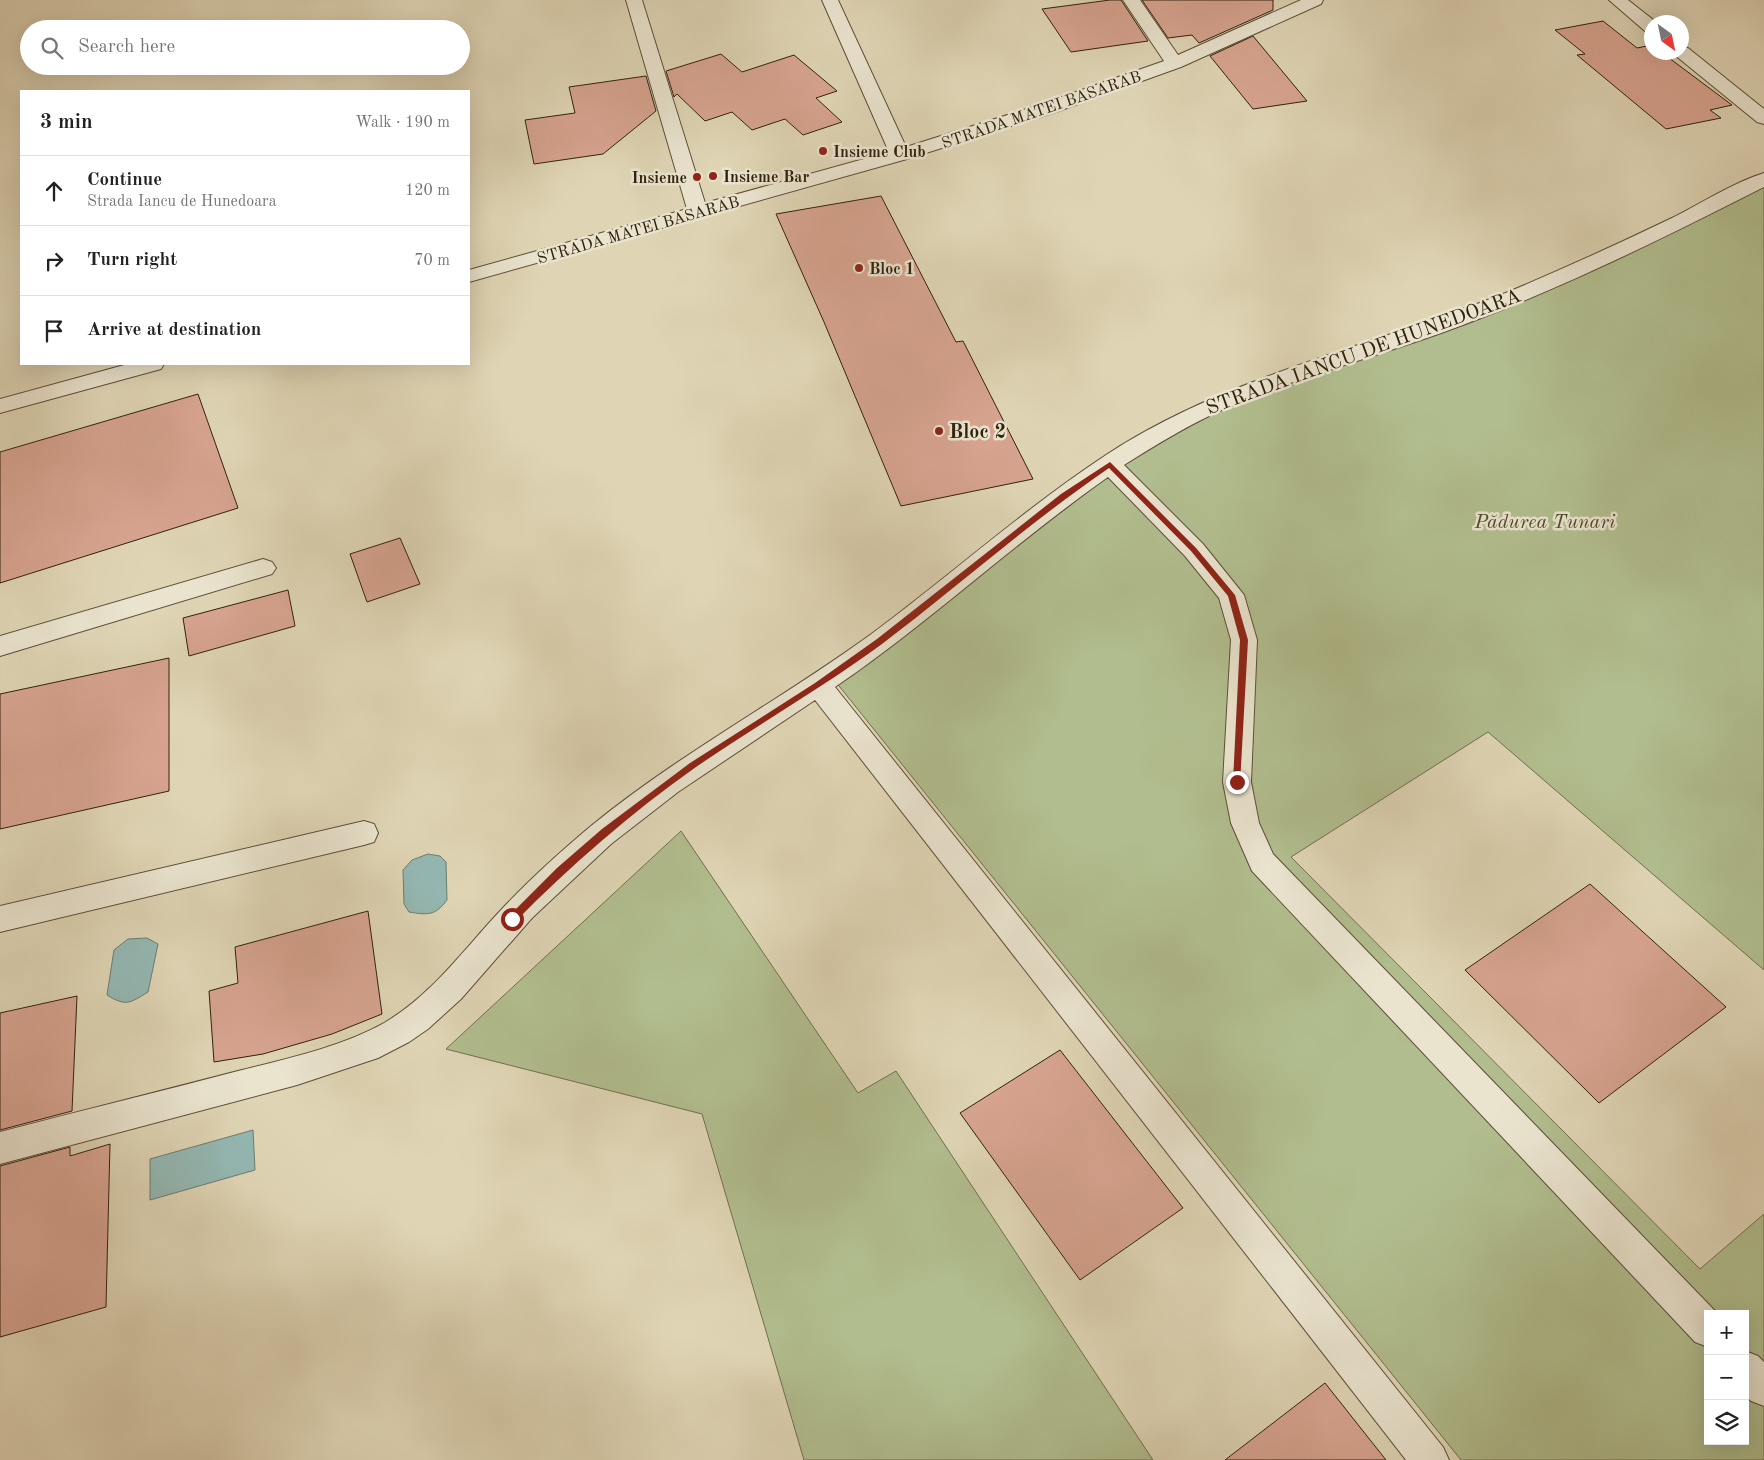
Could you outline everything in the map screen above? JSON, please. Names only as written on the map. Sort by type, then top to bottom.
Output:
[{"type":"street","points":[[634,0],[698,213]]},
{"type":"street","points":[[830,0],[900,155]]},
{"type":"street","points":[[1131,0],[1175,63]]},
{"type":"street","name":"STRADA MATEI BASARAB","points":[[470,276],[900,155],[1046,109],[1175,63],[1316,0]]},
{"type":"street","points":[[1617,0],[1644,22]]},
{"type":"street","points":[[1689,58],[1764,118]]},
{"type":"street","name":"STRADA IANCU DE HUNEDOARA","points":[[0,1148],[295,1072],[375,1044],[423,1016],[461,979],[512,919],[560,871],[605,832],[693,765],[818,685],[879,641],[1064,495],[1150,437],[1233,395],[1383,346],[1470,315],[1584,267],[1681,222],[1764,179]]},
{"type":"street","points":[[0,406],[149,365]]},
{"type":"street","points":[[1110,464],[1194,550],[1231,595],[1244,640],[1237,782],[1245,823],[1262,862],[1704,1325]]},
{"type":"street","points":[[0,646],[262,568]]},
{"type":"street","points":[[818,685],[1430,1460]]},
{"type":"street","points":[[0,919],[364,833]]},
{"type":"street","points":[[1749,1373],[1764,1388]]},
{"type":"green space","name":"Pădurea Tunari","points":[[1764,179],[1764,970],[1488,732],[1291,857],[1700,1269],[1764,1214],[1764,1460],[1461,1460],[831,676],[1192,414],[1470,315]]},
{"type":"green space","points":[[681,831],[858,1093],[896,1071],[1153,1460],[804,1460],[702,1114],[446,1049]]},
{"type":"water","points":[[428,854],[440,856],[446,862],[447,900],[435,912],[421,914],[409,912],[404,904],[403,870],[412,860]]},
{"type":"water","points":[[147,938],[158,944],[148,992],[128,1002],[119,1001],[107,995],[114,950],[128,939]]},
{"type":"water","points":[[253,1130],[255,1170],[150,1200],[150,1159]]},
{"type":"building","points":[[1121,0],[1148,41],[1071,52],[1042,9]]},
{"type":"building","points":[[1142,0],[1273,0],[1273,10],[1199,43],[1192,35],[1168,38]]},
{"type":"building","points":[[1603,21],[1637,48],[1644,47],[1644,60],[1672,60],[1732,105],[1710,110],[1721,118],[1666,129],[1577,55],[1585,54],[1555,30]]},
{"type":"building","points":[[1253,36],[1307,101],[1253,109],[1210,56]]},
{"type":"building","points":[[721,54],[742,72],[794,55],[837,91],[816,98],[842,122],[803,135],[785,119],[752,130],[732,112],[705,121],[677,94],[674,97],[666,71]]},
{"type":"building","points":[[646,76],[656,111],[603,154],[534,164],[525,120],[575,113],[569,87]]},
{"type":"building","points":[[881,196],[956,342],[963,341],[1033,479],[901,506],[824,322],[776,214]]},
{"type":"building","points":[[198,394],[238,508],[0,583],[0,452]]},
{"type":"building","points":[[400,538],[420,584],[367,602],[350,554]]},
{"type":"building","points":[[288,590],[295,626],[189,656],[183,618]]},
{"type":"building","points":[[169,658],[169,791],[0,829],[0,694]]},
{"type":"building","points":[[1590,884],[1726,1007],[1599,1103],[1465,970]]},
{"type":"building","points":[[368,911],[382,1014],[332,1034],[263,1054],[214,1062],[209,991],[238,983],[235,947]]},
{"type":"building","points":[[77,996],[72,1111],[0,1130],[0,1013]]},
{"type":"building","points":[[1060,1050],[1183,1208],[1080,1280],[960,1113]]},
{"type":"building","points":[[110,1144],[106,1307],[0,1337],[0,1166],[70,1147],[70,1156]]},
{"type":"building","points":[[1325,1383],[1386,1460],[1225,1460]]},
{"type":"place","name":"Insieme Club","points":[[823,151]]},
{"type":"place","name":"Insieme Bar","points":[[713,176]]},
{"type":"place","name":"Insieme","points":[[697,177]]},
{"type":"place","name":"Bloc 1","points":[[859,268]]},
{"type":"place","name":"Bloc 2","points":[[939,431]]},
{"type":"route","points":[[512,919],[560,871],[605,832],[693,765],[818,685],[879,641],[1064,495],[1110,464],[1194,550],[1231,595],[1244,640],[1237,782]]}]
